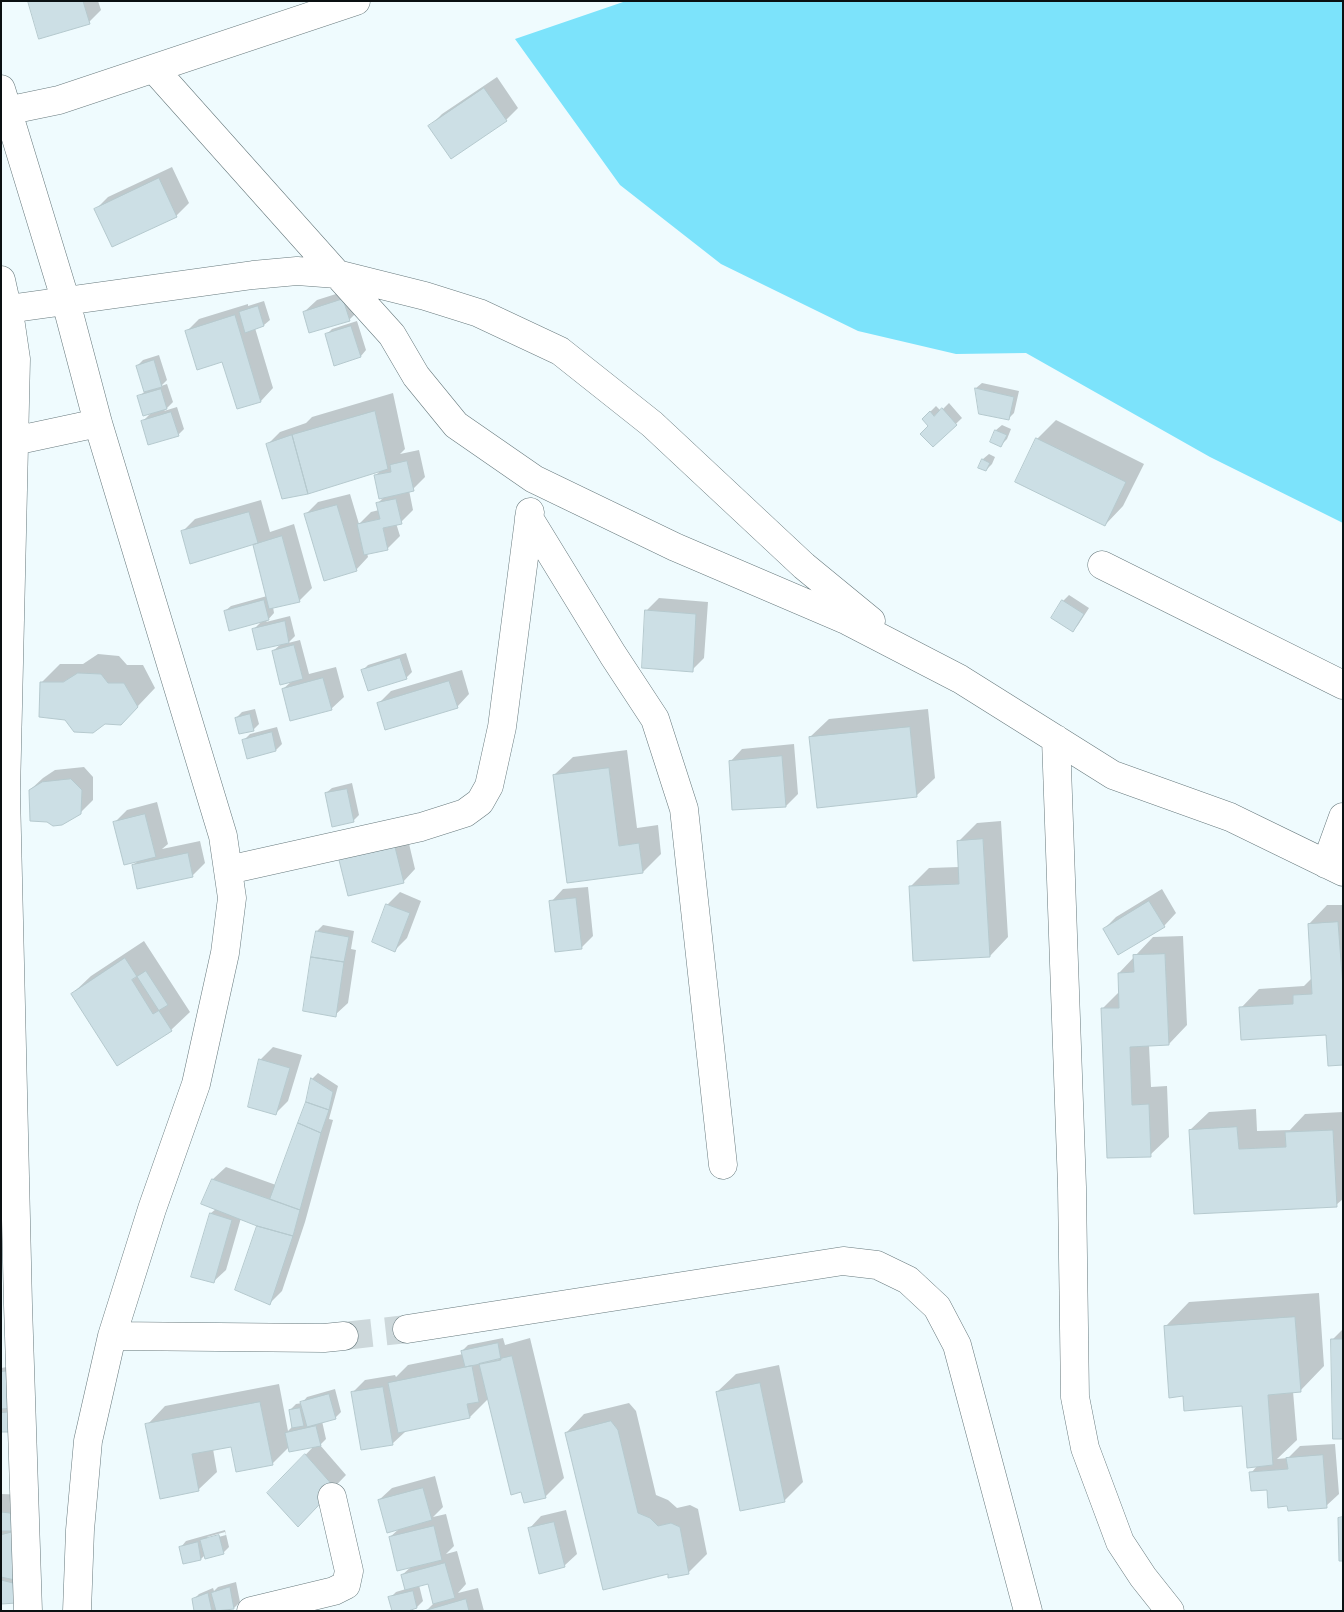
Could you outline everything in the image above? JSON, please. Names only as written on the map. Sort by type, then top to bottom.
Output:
[{"type":"street","points":[[77,1611],[80,1530],[88,1441],[112,1336],[152,1209],[196,1084],[225,953],[232,898],[223,836],[98,422],[66,302],[3,104],[59,100],[356,1]]},
{"type":"street","points":[[154,68],[392,335],[416,376],[456,425],[534,479],[675,547],[848,621],[960,679],[1113,774],[1230,817],[1334,868],[1343,817]]},
{"type":"street","points":[[8,309],[210,280],[297,272],[337,274],[425,296],[480,314],[560,352],[652,424],[804,566],[909,653]]},
{"type":"street","points":[[1,280],[16,359],[3,793],[28,1611]]},
{"type":"street","points":[[14,441],[98,422]]},
{"type":"street","points":[[228,870],[421,827],[465,813],[480,802],[489,786],[502,728],[534,479]]},
{"type":"street","points":[[529,518],[613,655],[655,719],[684,809],[724,1165]]},
{"type":"street","points":[[1102,565],[1343,685]]},
{"type":"street","points":[[1056,739],[1072,1186],[1075,1397],[1086,1448],[1120,1542],[1143,1577],[1170,1611]]},
{"type":"street","points":[[407,1329],[844,1261],[877,1265],[908,1280],[937,1307],[956,1346],[1028,1611]]},
{"type":"street","points":[[112,1336],[324,1338],[344,1336]]},
{"type":"street","points":[[251,1611],[334,1591],[346,1585],[349,1571],[332,1497]]},
{"type":"water","points":[[626,1],[1343,1],[1343,523],[1210,457],[1026,353],[956,354],[858,331],[721,264],[620,185],[515,39]]},
{"type":"building","points":[[28,1],[83,1],[90,24],[39,39]]},
{"type":"building","points":[[484,88],[507,121],[451,159],[428,126]]},
{"type":"building","points":[[159,178],[177,217],[112,247],[94,209]]},
{"type":"building","points":[[343,299],[350,321],[309,333],[303,312]]},
{"type":"building","points":[[258,306],[264,326],[245,333],[239,312]]},
{"type":"building","points":[[235,315],[261,402],[237,409],[222,362],[197,370],[185,331]]},
{"type":"building","points":[[351,326],[361,357],[334,366],[325,334]]},
{"type":"building","points":[[154,360],[162,387],[144,392],[136,366]]},
{"type":"building","points":[[975,388],[1014,397],[1009,420],[979,414]]},
{"type":"building","points":[[161,389],[167,409],[143,416],[137,396]]},
{"type":"building","points":[[942,408],[957,425],[933,447],[920,434],[928,426],[922,419],[930,411],[934,416]]},
{"type":"building","points":[[375,411],[388,469],[308,494],[292,435]]},
{"type":"building","points":[[171,412],[179,436],[148,445],[141,421]]},
{"type":"building","points":[[995,430],[1007,435],[1001,447],[990,442]]},
{"type":"building","points":[[292,435],[308,494],[282,499],[266,444]]},
{"type":"building","points":[[1036,438],[1126,482],[1105,526],[1015,482]]},
{"type":"building","points":[[982,459],[990,463],[986,471],[978,468]]},
{"type":"building","points":[[407,461],[414,491],[379,499],[374,475],[391,472],[390,465]]},
{"type":"building","points":[[396,499],[402,524],[383,528],[388,550],[364,555],[357,524],[380,519],[376,503]]},
{"type":"building","points":[[337,505],[357,571],[324,581],[304,514]]},
{"type":"building","points":[[249,512],[258,543],[190,564],[181,531]]},
{"type":"building","points":[[282,536],[300,602],[269,609],[253,545]]},
{"type":"building","points":[[264,600],[269,620],[229,631],[224,611]]},
{"type":"building","points":[[1062,600],[1084,614],[1073,632],[1051,618]]},
{"type":"building","points":[[645,610],[696,614],[693,672],[642,668]]},
{"type":"building","points":[[285,621],[289,643],[257,650],[252,629]]},
{"type":"building","points":[[294,645],[303,679],[280,685],[272,651]]},
{"type":"building","points":[[400,658],[407,679],[368,691],[361,670]]},
{"type":"building","points":[[78,673],[101,674],[108,683],[124,683],[138,707],[121,725],[105,724],[93,733],[74,732],[65,720],[39,717],[40,682],[63,682]]},
{"type":"building","points":[[323,678],[332,710],[290,721],[282,689]]},
{"type":"building","points":[[449,681],[458,708],[385,730],[377,703]]},
{"type":"building","points":[[250,714],[254,731],[239,734],[235,718]]},
{"type":"building","points":[[910,727],[917,797],[817,808],[809,737]]},
{"type":"building","points":[[272,732],[276,751],[247,759],[242,740]]},
{"type":"building","points":[[782,756],[786,807],[732,810],[729,761]]},
{"type":"building","points":[[609,768],[619,846],[639,843],[643,873],[567,883],[553,775]]},
{"type":"building","points":[[71,779],[82,790],[81,814],[62,825],[53,826],[47,822],[30,821],[29,790],[42,782]]},
{"type":"building","points":[[347,789],[354,822],[332,827],[325,793]]},
{"type":"building","points":[[145,814],[156,857],[124,865],[113,822]]},
{"type":"building","points":[[983,839],[990,957],[913,961],[909,886],[959,884],[957,841]]},
{"type":"building","points":[[394,843],[404,883],[348,896],[338,856]]},
{"type":"building","points":[[188,853],[193,877],[137,889],[132,865]]},
{"type":"building","points":[[576,898],[582,949],[555,952],[549,901]]},
{"type":"building","points":[[1149,901],[1165,927],[1118,955],[1103,929]]},
{"type":"building","points":[[386,904],[410,913],[395,952],[372,942]]},
{"type":"building","points":[[1338,922],[1343,987],[1343,1065],[1328,1066],[1326,1035],[1241,1040],[1239,1007],[1293,1004],[1293,995],[1312,994],[1308,924]]},
{"type":"building","points":[[316,931],[349,937],[344,962],[311,957]]},
{"type":"building","points":[[1165,954],[1169,1045],[1130,1047],[1132,1105],[1149,1104],[1151,1157],[1107,1158],[1101,1008],[1119,1008],[1118,973],[1134,972],[1133,955]]},
{"type":"building","points":[[311,957],[344,962],[336,1017],[303,1011]]},
{"type":"building","points":[[125,958],[172,1031],[117,1066],[71,994]]},
{"type":"building","points":[[146,971],[168,1005],[153,1014],[132,980]]},
{"type":"building","points":[[259,1059],[290,1068],[276,1115],[248,1107]]},
{"type":"building","points":[[311,1078],[333,1092],[329,1110],[306,1102]]},
{"type":"building","points":[[306,1102],[329,1110],[321,1133],[298,1123]]},
{"type":"building","points":[[298,1123],[321,1133],[300,1210],[270,1199]]},
{"type":"building","points":[[1237,1127],[1239,1149],[1286,1147],[1285,1132],[1333,1130],[1337,1207],[1194,1214],[1189,1130]]},
{"type":"building","points":[[212,1179],[300,1210],[293,1236],[257,1226],[201,1204]]},
{"type":"building","points":[[210,1213],[232,1220],[214,1283],[191,1277]]},
{"type":"building","points":[[257,1226],[293,1236],[270,1305],[235,1290]]},
{"type":"building","points":[[1295,1317],[1301,1392],[1268,1395],[1273,1465],[1247,1468],[1242,1406],[1184,1411],[1183,1396],[1169,1398],[1164,1326]]},
{"type":"building","points":[[1331,1339],[1343,1339],[1343,1439],[1333,1439]]},
{"type":"building","points":[[498,1343],[501,1360],[465,1367],[461,1351]]},
{"type":"building","points":[[512,1356],[546,1498],[524,1503],[521,1492],[511,1495],[479,1364]]},
{"type":"building","points":[[472,1366],[479,1402],[467,1404],[470,1418],[398,1433],[388,1383]]},
{"type":"building","points":[[15,1370],[13,1408],[1,1409],[1,1372]]},
{"type":"building","points":[[760,1383],[785,1502],[740,1511],[716,1392]]},
{"type":"building","points":[[383,1387],[393,1445],[361,1450],[351,1392]]},
{"type":"building","points":[[329,1394],[336,1419],[307,1427],[300,1402]]},
{"type":"building","points":[[260,1402],[273,1465],[236,1472],[231,1447],[192,1454],[199,1491],[160,1499],[145,1424]]},
{"type":"building","points":[[300,1408],[304,1426],[292,1428],[289,1410]]},
{"type":"building","points":[[12,1412],[14,1432],[1,1432],[1,1413]]},
{"type":"building","points":[[611,1421],[618,1430],[638,1513],[650,1518],[658,1526],[671,1523],[680,1527],[689,1574],[668,1578],[668,1574],[603,1590],[565,1433]]},
{"type":"building","points":[[316,1426],[321,1446],[289,1452],[285,1433]]},
{"type":"building","points":[[305,1454],[335,1488],[298,1527],[267,1493]]},
{"type":"building","points":[[1323,1455],[1327,1508],[1288,1511],[1287,1506],[1268,1508],[1267,1490],[1251,1491],[1249,1472],[1288,1469],[1286,1458]]},
{"type":"building","points":[[423,1488],[432,1520],[387,1533],[378,1500]]},
{"type":"building","points":[[1,1512],[10,1513],[17,1523],[17,1531],[1,1531]]},
{"type":"building","points":[[1343,1517],[1343,1561],[1339,1561],[1338,1518]]},
{"type":"building","points":[[554,1522],[565,1567],[539,1574],[528,1528]]},
{"type":"building","points":[[434,1526],[442,1560],[397,1571],[389,1537]]},
{"type":"building","points":[[17,1531],[15,1580],[1,1577],[1,1535]]},
{"type":"building","points":[[219,1535],[224,1554],[205,1559],[200,1540]]},
{"type":"building","points":[[198,1542],[201,1560],[183,1564],[179,1547]]},
{"type":"building","points":[[445,1563],[455,1598],[433,1604],[428,1584],[405,1590],[401,1575]]},
{"type":"building","points":[[1,1580],[17,1584],[17,1603],[1,1604]]},
{"type":"building","points":[[230,1587],[234,1609],[216,1611],[211,1593]]},
{"type":"building","points":[[413,1591],[417,1608],[408,1611],[392,1611],[388,1597]]},
{"type":"building","points":[[208,1593],[212,1611],[194,1611],[192,1599]]},
{"type":"building","points":[[466,1599],[469,1611],[424,1611]]},
{"type":"tunnel","points":[[344,1336],[407,1329]]}]
